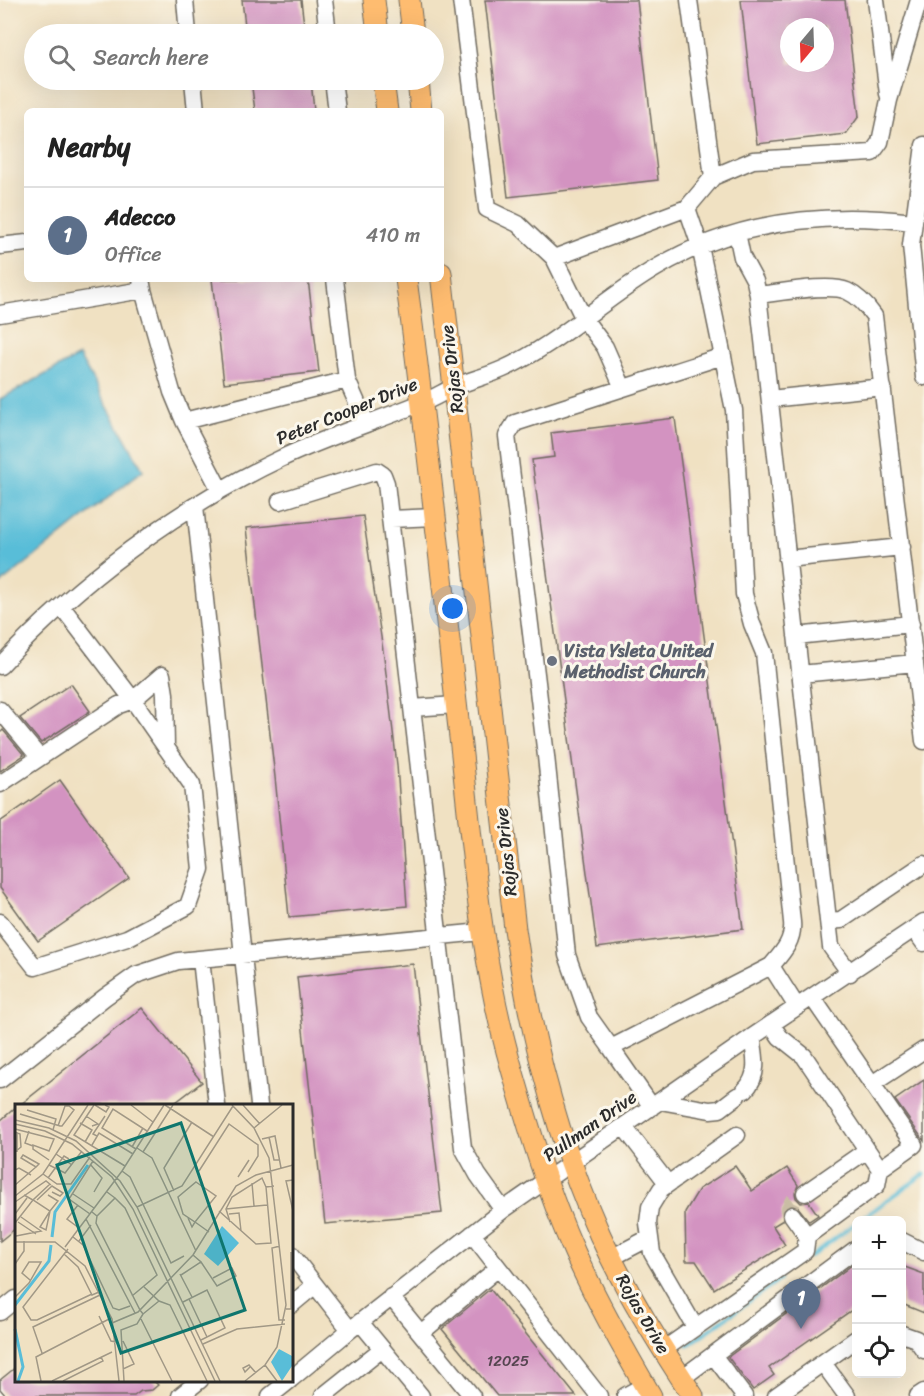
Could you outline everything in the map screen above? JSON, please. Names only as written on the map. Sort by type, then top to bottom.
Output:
[{"type":"main road","points":[[374,0],[377,24]]},
{"type":"main road","points":[[409,0],[412,24]]},
{"type":"main road","points":[[384,90],[387,108]]},
{"type":"main road","points":[[419,90],[421,108]]},
{"type":"main road","name":"Rojas Drive","points":[[406,282],[423,402],[482,932],[488,967],[510,1065],[547,1179],[576,1254],[648,1391]]},
{"type":"main road","name":"Rojas Drive","points":[[442,282],[516,940],[534,1035],[551,1098],[583,1196],[611,1257],[678,1373]]},
{"type":"main road","points":[[648,1391],[678,1373]]},
{"type":"street","points":[[185,0],[187,24]]},
{"type":"street","points":[[324,0],[327,24]]},
{"type":"street","points":[[461,0],[487,209],[518,224],[555,258],[584,319],[605,346],[623,388]]},
{"type":"street","points":[[690,0],[713,177]]},
{"type":"street","points":[[876,0],[889,100]]},
{"type":"street","points":[[555,258],[687,208],[713,177],[753,160],[872,153],[880,142],[889,100],[919,0]]},
{"type":"street","points":[[194,90],[196,108]]},
{"type":"street","points":[[334,90],[337,108]]},
{"type":"street","points":[[924,145],[913,222],[918,259],[924,377]]},
{"type":"street","points":[[611,1047],[771,966],[786,949],[793,930],[764,653],[752,624],[744,594],[734,410],[700,246],[687,208]]},
{"type":"street","name":"Peter Cooper Drive","points":[[0,666],[62,607],[118,559],[163,526],[220,490],[282,458],[423,402],[454,387],[503,370],[537,352],[655,268],[700,246],[772,224],[838,216],[913,222]]},
{"type":"street","points":[[737,233],[742,257],[755,281],[758,295],[831,947],[850,973]]},
{"type":"street","points":[[0,246],[24,243]]},
{"type":"street","points":[[335,282],[347,380],[366,423]]},
{"type":"street","points":[[0,314],[142,284],[172,392],[184,421],[220,490]]},
{"type":"street","points":[[758,295],[840,288],[853,294],[874,316],[924,741]]},
{"type":"street","points":[[723,356],[515,423],[507,435],[546,756],[567,955],[588,1017],[656,1104],[720,1109],[741,1093],[754,1077],[757,1062],[752,1037]]},
{"type":"street","points":[[184,421],[347,380]]},
{"type":"street","points":[[770,399],[883,387]]},
{"type":"street","points":[[280,501],[377,471],[383,475],[386,483],[463,1148],[478,1175],[503,1210]]},
{"type":"street","points":[[195,506],[260,1104]]},
{"type":"street","points":[[391,519],[435,516]]},
{"type":"street","points":[[788,559],[902,546]]},
{"type":"street","points":[[0,922],[35,967],[127,938],[188,906],[201,869],[192,786],[133,700],[62,607]]},
{"type":"street","points":[[796,636],[911,624]]},
{"type":"street","points":[[801,674],[915,663]]},
{"type":"street","points":[[0,783],[119,705],[133,700],[162,675],[165,694],[166,748]]},
{"type":"street","points":[[412,708],[456,705]]},
{"type":"street","points":[[0,710],[39,757]]},
{"type":"street","points":[[828,921],[841,921],[924,864]]},
{"type":"street","name":"Pullman Drive","points":[[292,1378],[503,1210],[771,1024],[921,931]]},
{"type":"street","points":[[0,1080],[136,975],[178,961],[482,932]]},
{"type":"street","points":[[201,959],[217,1104]]},
{"type":"street","points":[[771,966],[797,1007]]},
{"type":"street","points":[[807,1236],[877,1185],[880,1169],[914,1145],[812,997]]},
{"type":"street","points":[[771,1024],[780,1037],[804,1056],[880,1169]]},
{"type":"street","points":[[752,1037],[771,1064]]},
{"type":"street","points":[[872,1084],[924,1050]]},
{"type":"street","points":[[624,1127],[668,1184]]},
{"type":"street","points":[[695,1328],[652,1253],[648,1223],[650,1207],[661,1189],[737,1135]]},
{"type":"street","points":[[806,1193],[867,1150]]},
{"type":"street","points":[[678,1373],[695,1328],[805,1251],[807,1236],[792,1215]]},
{"type":"street","points":[[472,1234],[599,1396]]},
{"type":"street","points":[[611,1257],[649,1238]]},
{"type":"street","points":[[906,1243],[924,1252]]},
{"type":"street","points":[[678,1373],[713,1355],[852,1252]]},
{"type":"street","points":[[292,1255],[315,1286],[382,1349],[421,1396]]},
{"type":"street","points":[[421,1333],[498,1268]]},
{"type":"street","points":[[292,1304],[315,1286]]},
{"type":"street","points":[[392,1297],[472,1396]]},
{"type":"street","points":[[0,1312],[15,1300]]},
{"type":"street","points":[[906,1335],[916,1339],[924,1350]]},
{"type":"street","points":[[776,1396],[852,1342]]},
{"type":"street","points":[[323,1396],[382,1349]]},
{"type":"street","points":[[713,1355],[744,1396]]},
{"type":"street","points":[[822,1363],[846,1396]]},
{"type":"street","points":[[180,1396],[199,1381]]},
{"type":"street","name":"Pullman Drive","points":[[270,1396],[289,1381]]},
{"type":"street","points":[[625,1396],[648,1391]]},
{"type":"street","points":[[918,1396],[924,1392]]},
{"type":"water","points":[[79,356],[143,470],[0,584],[0,399]]},
{"type":"building","points":[[242,0],[301,0],[304,24],[245,24]]},
{"type":"building","points":[[485,0],[637,0],[658,180],[508,197]]},
{"type":"building","points":[[741,0],[845,0],[859,116],[846,134],[757,144]]},
{"type":"building","points":[[252,90],[312,90],[314,108],[255,108]]},
{"type":"building","points":[[212,282],[308,282],[319,372],[224,383]]},
{"type":"building","points":[[675,418],[743,929],[597,948],[532,460],[554,457],[551,433]]},
{"type":"building","points":[[363,516],[397,765],[407,906],[289,917],[246,528]]},
{"type":"building","points":[[71,684],[90,711],[41,743],[20,718]]},
{"type":"building","points":[[3,730],[24,755],[0,771],[0,733]]},
{"type":"building","points":[[60,780],[129,878],[38,941],[0,888],[0,822]]},
{"type":"building","points":[[413,964],[442,1213],[325,1224],[297,977]]},
{"type":"building","points":[[142,1008],[202,1082],[173,1104],[21,1104]]},
{"type":"building","points":[[924,1080],[924,1141],[895,1100]]},
{"type":"building","points":[[15,1108],[15,1229],[0,1241],[0,1121]]},
{"type":"building","points":[[735,1166],[752,1191],[787,1168],[798,1185],[796,1198],[801,1203],[809,1202],[818,1215],[809,1221],[797,1206],[786,1206],[782,1211],[783,1220],[773,1226],[785,1245],[714,1289],[696,1261],[686,1261],[685,1212],[699,1189]]},
{"type":"building","points":[[852,1265],[852,1310],[769,1368],[774,1375],[753,1390],[728,1357]]},
{"type":"building","points":[[906,1267],[924,1274],[924,1313],[906,1306]]},
{"type":"building","points":[[490,1289],[576,1396],[497,1396],[442,1329]]},
{"type":"building","points":[[15,1368],[15,1381],[154,1381],[158,1385],[152,1390],[141,1391],[134,1396],[6,1396],[0,1389],[0,1380]]},
{"type":"waterway","points":[[866,1216],[924,1174]]},
{"type":"waterway","points":[[810,1257],[852,1226]]},
{"type":"waterway","points":[[688,1345],[780,1279]]},
{"type":"tunnel","points":[[792,1215],[788,1210],[792,1202],[805,1193]]},
{"type":"place","name":"Vista Ysleta United Methodist Church","points":[[552,661]]},
{"type":"place","name":"Adecco","points":[[801,1329]]}]
